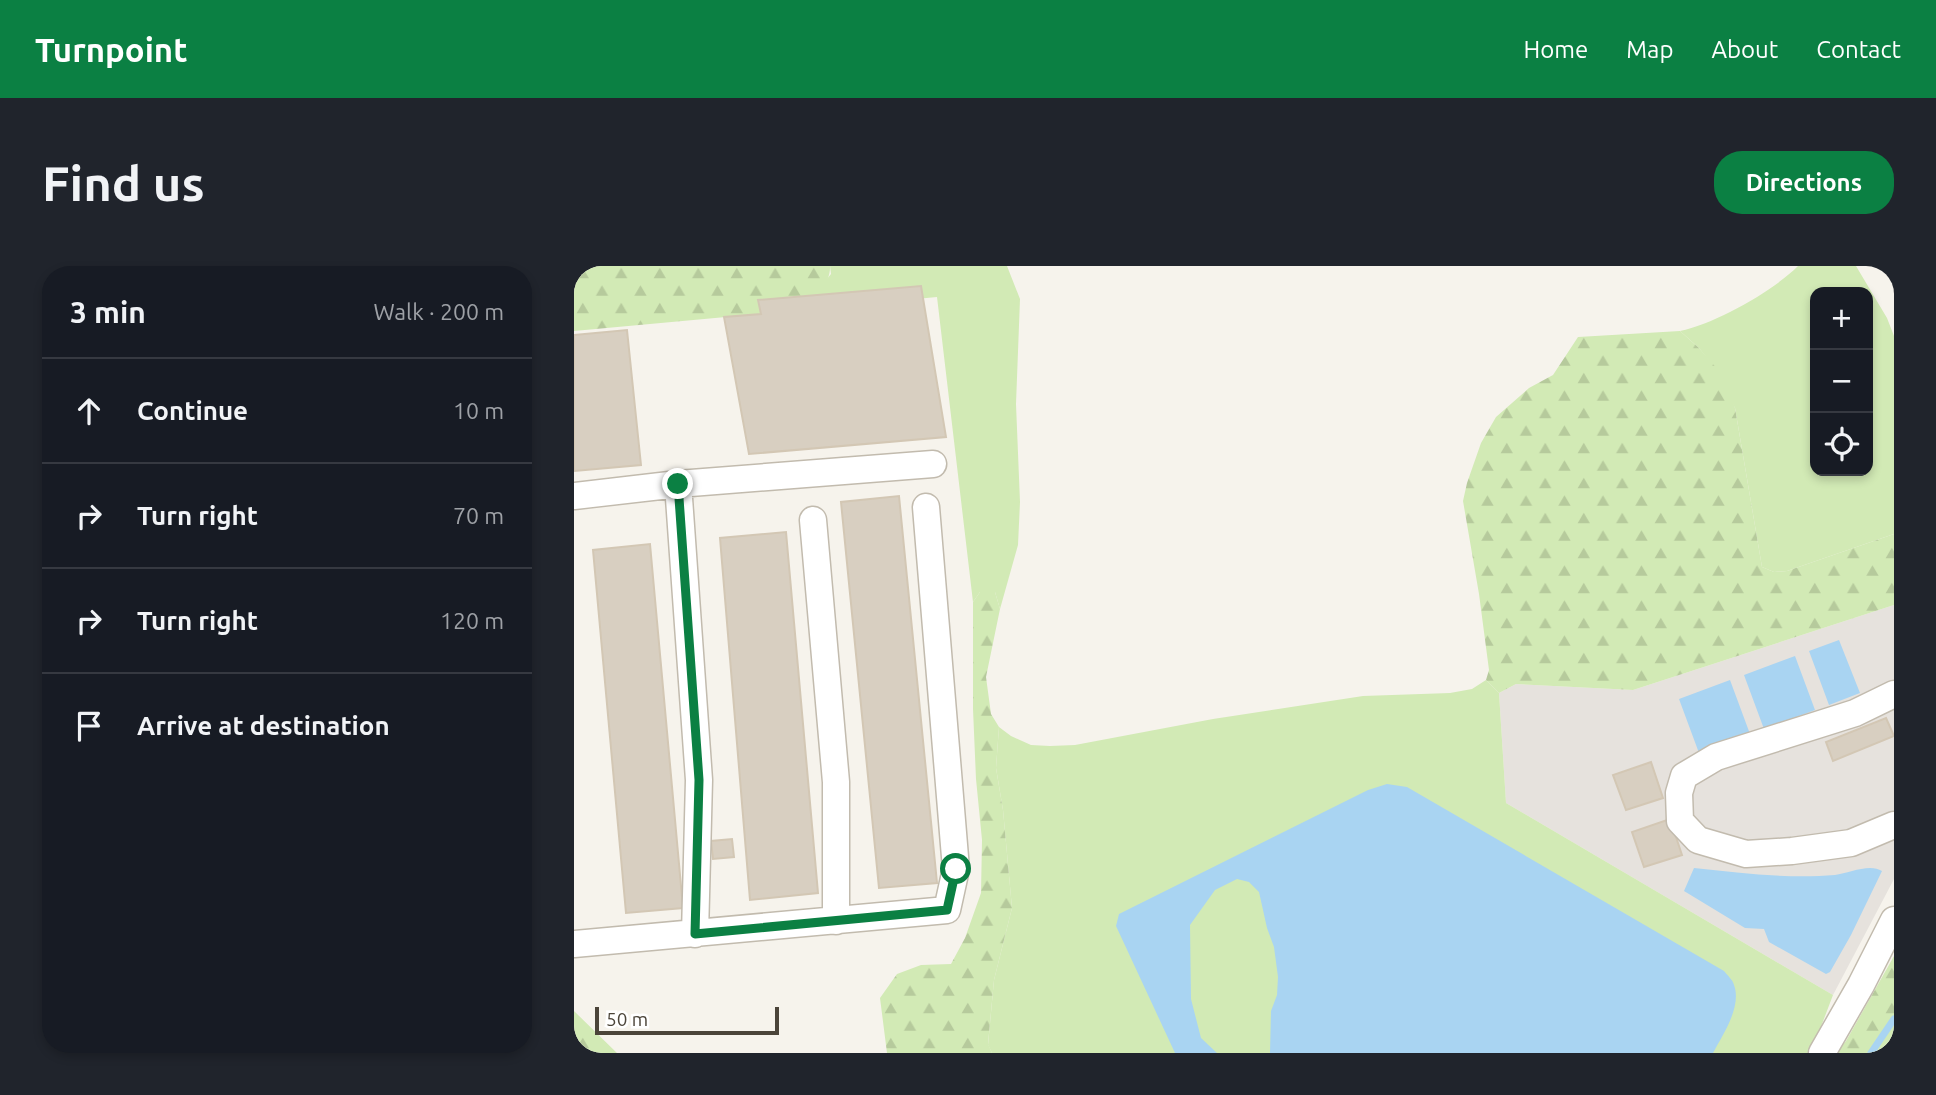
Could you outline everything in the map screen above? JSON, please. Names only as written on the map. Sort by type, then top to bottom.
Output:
[{"type":"lane","points":[[574,496],[678,484],[933,464]]},
{"type":"lane","points":[[678,484],[699,780],[695,934]]},
{"type":"lane","points":[[574,944],[947,910],[956,869],[926,507]]},
{"type":"lane","points":[[813,520],[836,782],[836,921]]},
{"type":"lane","points":[[1894,694],[1855,713],[1716,757],[1684,776],[1679,793],[1680,821],[1698,840],[1746,854],[1851,844],[1894,825]]},
{"type":"lane","points":[[1822,1053],[1894,920]]},
{"type":"shaded area","points":[[1894,605],[1894,879],[1833,995],[1506,803],[1499,693],[1516,684],[1633,690]]},
{"type":"green space","points":[[574,266],[830,266],[830,273],[816,296],[801,310],[574,331]]},
{"type":"green space","points":[[830,266],[1007,266],[1020,299],[1016,404],[1020,502],[1018,545],[1000,609],[995,592],[980,592],[973,602],[937,297],[801,310],[831,274]]},
{"type":"green space","points":[[1798,266],[1856,266],[1869,287],[1810,287],[1810,476],[1873,476],[1873,295],[1887,318],[1894,336],[1894,534],[1787,571],[1774,572],[1762,567],[1735,408],[1710,362],[1680,331],[1726,314],[1774,286]]},
{"type":"green space","points":[[1680,331],[1725,378],[1735,408],[1762,567],[1774,572],[1787,571],[1894,534],[1894,605],[1633,690],[1516,684],[1499,693],[1486,680],[1489,670],[1463,501],[1481,443],[1496,417],[1529,388],[1553,375],[1578,337]]},
{"type":"green space","points":[[980,592],[995,592],[1000,609],[986,677],[991,714],[999,727],[996,768],[1003,810],[1012,908],[994,980],[988,1044],[992,1053],[887,1053],[880,998],[897,974],[921,965],[951,964],[965,938],[981,893],[982,840],[973,709],[973,602]]},
{"type":"green space","points":[[1486,680],[1499,693],[1506,803],[1833,995],[1811,1053],[992,1053],[988,1045],[994,980],[1012,908],[1003,810],[996,768],[999,727],[1031,745],[1075,745],[1213,719],[1363,696],[1450,693],[1472,689]]},
{"type":"green space","points":[[1894,956],[1894,1053],[1836,1053],[1846,1041]]},
{"type":"green space","points":[[574,1011],[617,1053],[574,1053]]},
{"type":"water","points":[[1839,640],[1860,693],[1829,705],[1809,651]]},
{"type":"water","points":[[1795,656],[1815,710],[1764,729],[1744,675]]},
{"type":"water","points":[[1730,680],[1750,734],[1699,753],[1679,699]]},
{"type":"water","points":[[1387,784],[1407,787],[1724,971],[1733,983],[1736,1002],[1713,1053],[1270,1053],[1271,1011],[1277,995],[1278,977],[1274,947],[1259,892],[1249,882],[1237,879],[1215,890],[1190,925],[1191,999],[1201,1038],[1217,1053],[1175,1053],[1116,926],[1119,914],[1368,790]]},
{"type":"water","points":[[1694,868],[1800,876],[1835,875],[1866,868],[1882,871],[1851,935],[1830,972],[1826,974],[1769,942],[1764,929],[1745,928],[1684,891]]},
{"type":"building","points":[[921,286],[946,437],[749,454],[724,317],[761,314],[758,300]]},
{"type":"building","points":[[627,330],[641,465],[574,471],[574,335]]},
{"type":"building","points":[[899,496],[937,883],[879,888],[841,502]]},
{"type":"building","points":[[786,532],[818,893],[750,900],[720,538]]},
{"type":"building","points":[[650,544],[683,908],[626,913],[593,550]]},
{"type":"building","points":[[1886,718],[1894,736],[1833,761],[1826,742]]},
{"type":"building","points":[[1651,762],[1663,798],[1626,810],[1613,775]]},
{"type":"building","points":[[1670,819],[1682,855],[1644,867],[1632,832]]},
{"type":"building","points":[[732,839],[734,857],[713,859],[711,841]]},
{"type":"waterway","points":[[1871,1053],[1894,1019]]},
{"type":"route","points":[[678,484],[699,780],[695,934],[947,910],[956,869]]}]
